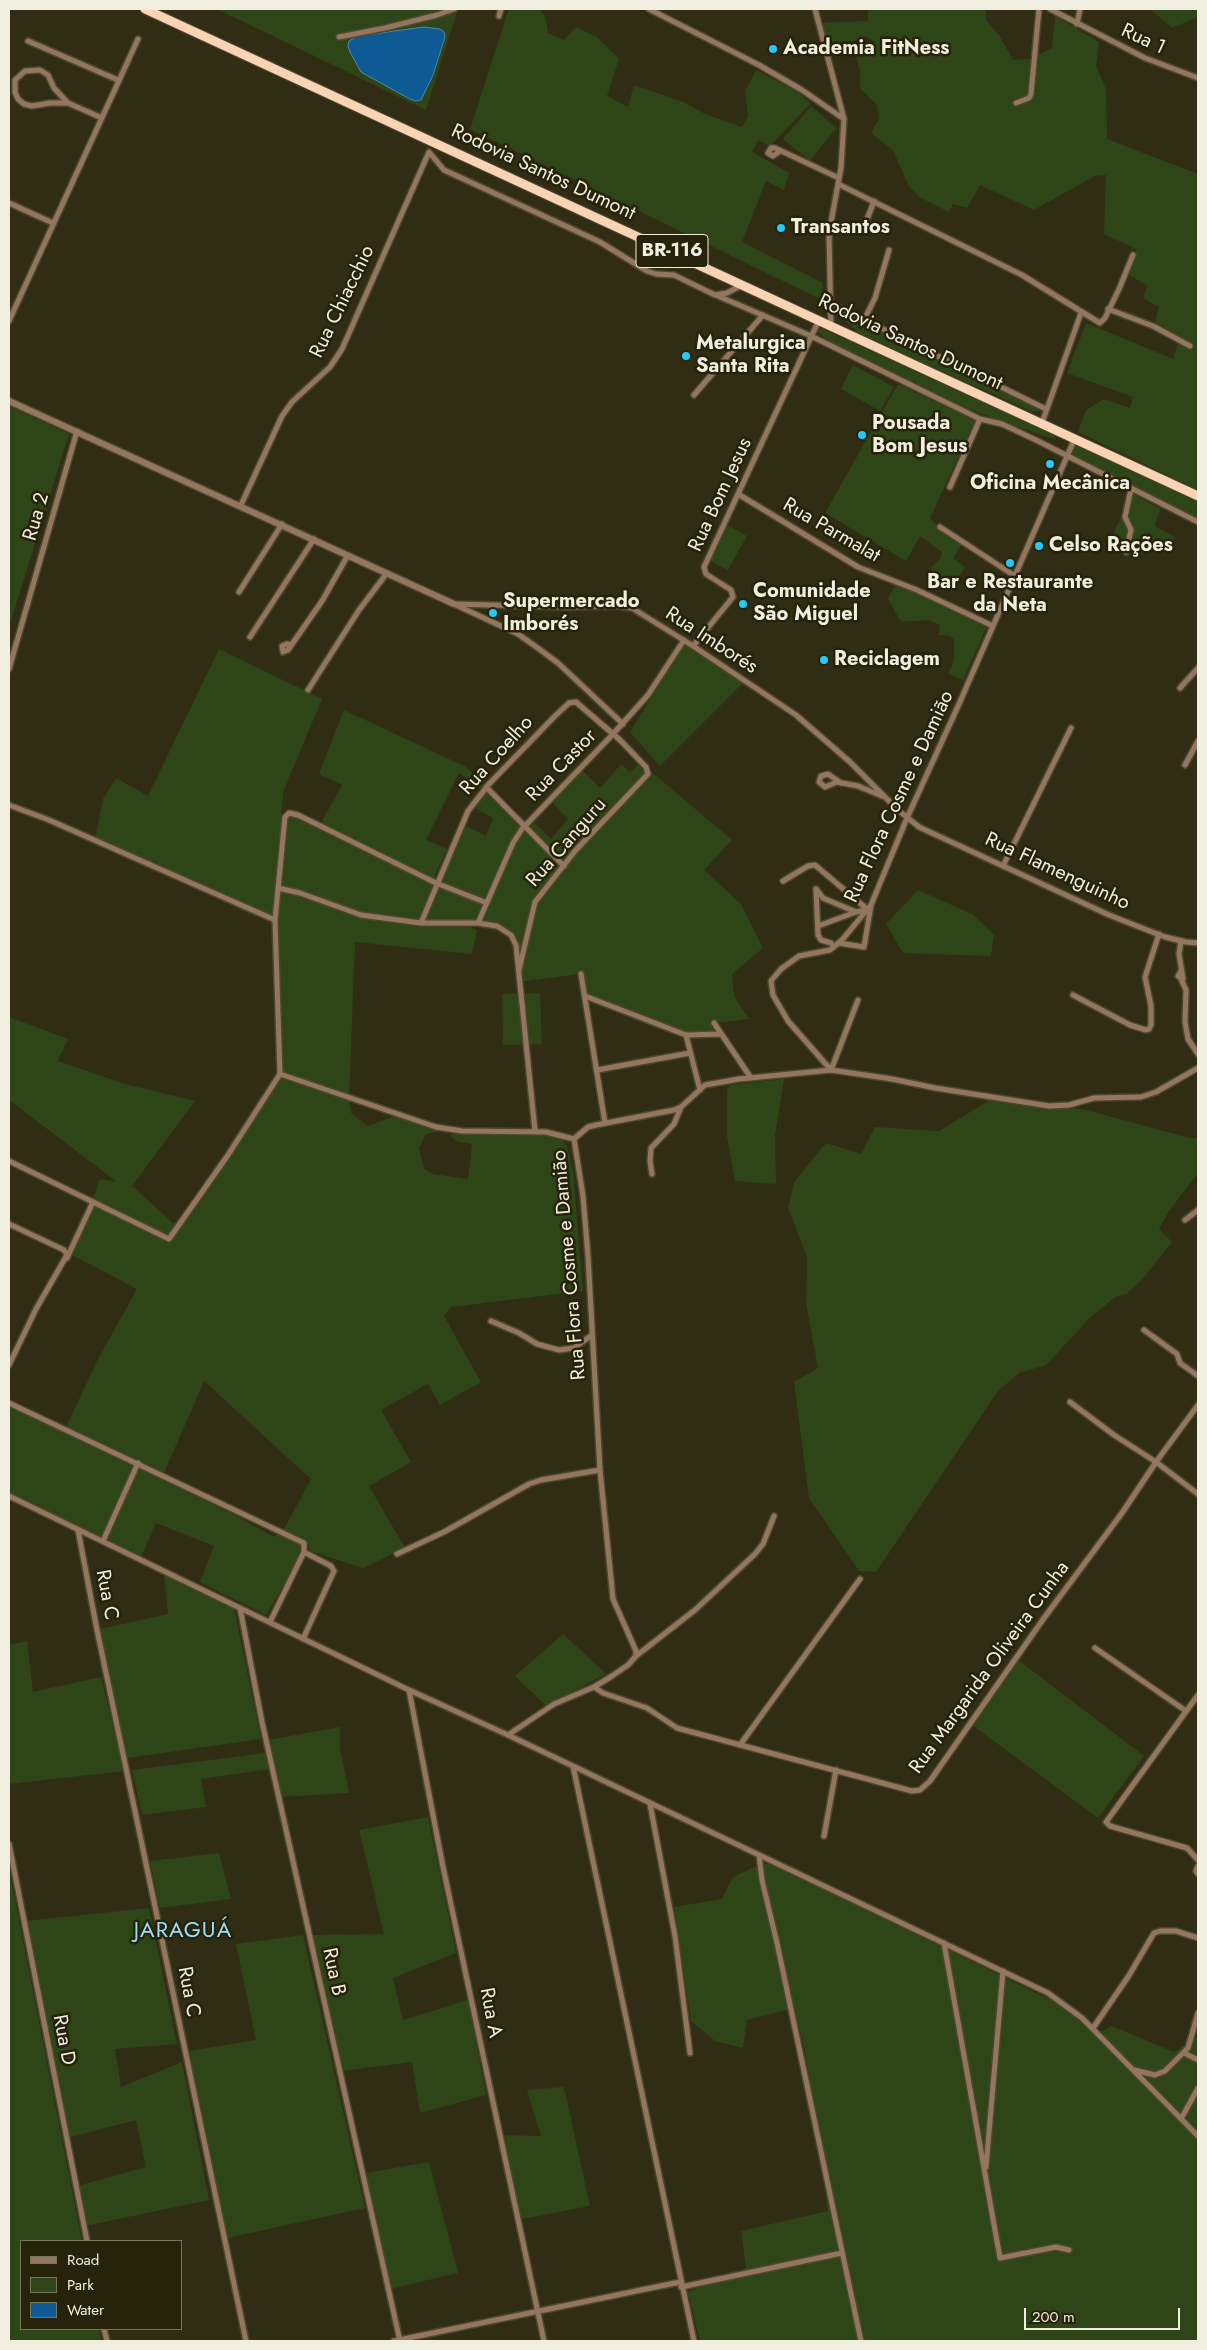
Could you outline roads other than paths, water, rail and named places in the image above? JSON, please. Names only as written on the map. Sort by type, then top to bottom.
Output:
[{"type":"highway","name":"Rodovia Santos Dumont","points":[[145,9],[1198,496]]},
{"type":"street","points":[[339,37],[437,16],[454,9]]},
{"type":"street","points":[[499,16],[501,9]]},
{"type":"street","points":[[649,9],[759,65],[802,90],[844,119]]},
{"type":"street","points":[[815,9],[844,119],[844,147],[829,233],[831,326]]},
{"type":"street","points":[[1016,103],[1029,98],[1031,94],[1038,9]]},
{"type":"street","name":"Rua 1","points":[[1050,9],[1145,58],[1198,78]]},
{"type":"street","points":[[1077,24],[1080,9]]},
{"type":"street","points":[[9,320],[138,39]]},
{"type":"street","points":[[28,41],[118,80]]},
{"type":"street","points":[[68,103],[27,105],[20,102],[16,96],[14,82],[23,72],[32,69],[40,70],[48,75],[54,88],[68,103],[102,118]]},
{"type":"street","points":[[780,151],[839,178]]},
{"type":"street","name":"Rua Chiacchio","points":[[241,505],[278,423],[286,410],[330,367],[342,348],[429,152],[446,172],[600,242],[647,271],[656,274],[674,275],[715,295]]},
{"type":"street","points":[[838,184],[1022,275],[1081,313],[1100,322],[1105,318],[1133,255]]},
{"type":"street","points":[[863,230],[874,201]]},
{"type":"street","points":[[9,204],[53,223]]},
{"type":"street","points":[[864,320],[875,298],[889,250]]},
{"type":"street","points":[[715,295],[727,293],[743,284]]},
{"type":"street","points":[[715,295],[811,336],[980,419],[1002,424],[1198,522]]},
{"type":"street","points":[[830,303],[1046,409]]},
{"type":"street","points":[[1108,309],[1153,326],[1190,346]]},
{"type":"street","points":[[1042,423],[1081,313]]},
{"type":"street","points":[[694,395],[763,315]]},
{"type":"street","name":"Rua Bom Jesus","points":[[694,646],[734,595],[731,590],[708,576],[704,569],[819,320]]},
{"type":"street","points":[[9,400],[241,505],[524,638],[558,663],[623,724]]},
{"type":"street","points":[[950,487],[980,419]]},
{"type":"street","name":"Rua 2","points":[[9,669],[77,431]]},
{"type":"street","name":"Rua Flora Cosme e Damião","points":[[831,1070],[788,1021],[773,995],[770,985],[774,976],[799,956],[830,950],[839,943],[869,907],[1075,438]]},
{"type":"street","points":[[1126,552],[1131,530],[1125,517],[1131,489]]},
{"type":"street","name":"Rua Parmalat","points":[[738,494],[858,567],[911,588],[993,626]]},
{"type":"street","points":[[239,592],[282,524]]},
{"type":"street","points":[[940,527],[1016,576]]},
{"type":"street","points":[[250,637],[314,539]]},
{"type":"street","points":[[291,645],[332,584],[348,555]]},
{"type":"street","points":[[308,690],[359,610],[387,573]]},
{"type":"street","name":"Rua Imborés","points":[[454,604],[568,607],[623,606],[641,613],[694,646],[796,715],[850,762],[907,818]]},
{"type":"street","name":"Rua Castor","points":[[478,923],[513,843],[524,826],[623,724],[648,695],[684,640]]},
{"type":"street","points":[[1180,688],[1198,668]]},
{"type":"street","name":"Rua Coelho","points":[[421,923],[436,883],[468,811],[486,787],[555,716],[572,702],[579,703],[613,734]]},
{"type":"street","points":[[1004,866],[1070,728]]},
{"type":"street","name":"Rua Canguru","points":[[518,970],[535,902],[564,866],[648,774],[646,767],[613,734]]},
{"type":"street","points":[[1185,765],[1198,741]]},
{"type":"street","points":[[841,782],[858,786],[884,797]]},
{"type":"street","points":[[486,787],[564,866]]},
{"type":"street","points":[[9,805],[49,820],[275,920]]},
{"type":"street","points":[[9,1161],[169,1239],[228,1155],[280,1074],[275,920],[285,817],[292,813],[436,883],[487,903]]},
{"type":"street","name":"Rua Flamenguinho","points":[[907,818],[919,827],[1109,914],[1159,934],[1181,941],[1198,943]]},
{"type":"street","points":[[782,881],[808,866],[815,865],[869,907]]},
{"type":"street","points":[[278,888],[300,893],[361,915],[421,923],[478,923],[497,926],[511,935],[516,945],[535,1131]]},
{"type":"street","points":[[831,943],[821,940],[818,926],[816,889],[823,898],[856,912]]},
{"type":"street","points":[[818,926],[869,907]]},
{"type":"street","points":[[839,943],[864,947],[869,907]]},
{"type":"street","points":[[1073,995],[1130,1025],[1146,1030],[1149,1029],[1151,1025],[1151,1006],[1145,977],[1159,934]]},
{"type":"street","points":[[1181,941],[1179,954],[1184,976],[1181,979],[1186,990],[1185,1022],[1188,1039],[1198,1054]]},
{"type":"street","points":[[581,974],[605,1122]]},
{"type":"street","points":[[585,996],[686,1035],[721,1034]]},
{"type":"street","points":[[858,1000],[831,1070],[892,1079],[1024,1104],[1055,1106],[1094,1098],[1141,1097],[1156,1092],[1198,1068]]},
{"type":"street","points":[[714,1024],[751,1078]]},
{"type":"street","points":[[686,1035],[700,1090]]},
{"type":"street","points":[[596,1070],[690,1053]]},
{"type":"street","name":"Rua Flora Cosme e Damião","points":[[636,1656],[636,1651],[613,1599],[600,1470],[586,1236],[574,1139],[588,1127],[681,1107],[705,1085],[751,1078],[831,1070]]},
{"type":"street","points":[[280,1074],[436,1127],[481,1132],[535,1131],[557,1133],[574,1139]]},
{"type":"street","points":[[652,1174],[650,1151],[674,1124],[681,1107]]},
{"type":"street","points":[[9,1365],[36,1309],[67,1258],[93,1202]]},
{"type":"street","points":[[1185,1220],[1198,1210]]},
{"type":"street","points":[[9,1224],[64,1250],[67,1258]]},
{"type":"street","points":[[491,1321],[519,1333],[538,1344],[559,1350],[574,1348],[592,1335]]},
{"type":"street","points":[[1144,1330],[1177,1354],[1180,1363],[1198,1376]]},
{"type":"street","points":[[1070,1402],[1198,1494]]},
{"type":"street","points":[[9,1403],[304,1543],[304,1552],[270,1622]]},
{"type":"street","name":"Rua Margarida Oliveira Cunha","points":[[594,1688],[602,1693],[646,1708],[677,1728],[912,1791],[920,1790],[926,1786],[1044,1618],[1122,1513],[1156,1462],[1198,1405]]},
{"type":"street","points":[[103,1541],[138,1463]]},
{"type":"street","points":[[397,1554],[444,1532],[529,1484],[541,1480],[600,1470]]},
{"type":"street","points":[[9,1496],[409,1690],[574,1766],[1058,1999],[1093,2028],[1198,2136]]},
{"type":"street","points":[[508,1735],[566,1698],[594,1688],[628,1665],[636,1656],[695,1610],[755,1554],[763,1544],[774,1516]]},
{"type":"street","name":"Rua C","points":[[78,1530],[96,1625],[246,2341]]},
{"type":"street","points":[[303,1639],[334,1570],[331,1566],[304,1552]]},
{"type":"street","points":[[740,1745],[860,1579]]},
{"type":"street","name":"Rua B","points":[[240,1608],[262,1722],[398,2341]]},
{"type":"street","points":[[1095,1648],[1186,1711]]},
{"type":"street","name":"Rua A","points":[[409,1690],[443,1867],[544,2341]]},
{"type":"street","points":[[1198,1695],[1107,1818],[1106,1824],[1187,1848],[1198,1860]]},
{"type":"street","points":[[574,1766],[694,2341]]},
{"type":"street","points":[[824,1836],[836,1770]]},
{"type":"street","points":[[650,1804],[675,1936],[690,2053]]},
{"type":"street","name":"Rua D","points":[[9,1844],[87,2240]]},
{"type":"street","points":[[759,1855],[762,1880],[861,2341]]},
{"type":"street","points":[[1198,1866],[1196,1871],[1198,1874]]},
{"type":"street","points":[[1093,2028],[1128,1977],[1154,1933],[1160,1930],[1176,1931],[1198,1938]]},
{"type":"street","points":[[944,1943],[1000,2258],[1056,2247],[1069,2250]]},
{"type":"street","points":[[985,2175],[1003,1971]]},
{"type":"street","points":[[1134,2070],[1158,2074],[1165,2071],[1190,2045],[1198,2013]]},
{"type":"street","points":[[1184,2052],[1198,2060]]},
{"type":"street","points":[[1181,2118],[1198,2088]]},
{"type":"street","points":[[398,2341],[538,2310],[681,2285],[842,2253]]},
{"type":"water","points":[[424,27],[440,29],[444,32],[445,37],[433,75],[421,100],[415,101],[408,98],[361,72],[348,46],[349,41],[358,36]]},
{"type":"place","name":"Academia FitNess","points":[[773,49]]},
{"type":"place","name":"Transantos","points":[[781,228]]},
{"type":"place","name":"Metalurgica Santa Rita","points":[[686,356]]},
{"type":"place","name":"Pousada Bom Jesus","points":[[862,435]]},
{"type":"place","name":"Oficina Mecânica","points":[[1050,464]]},
{"type":"place","name":"Celso Rações","points":[[1039,546]]},
{"type":"place","name":"Bar e Restaurante da Neta","points":[[1010,563]]},
{"type":"place","name":"Comunidade São Miguel","points":[[743,604]]},
{"type":"place","name":"Supermercado Imborés","points":[[493,613]]},
{"type":"place","name":"Reciclagem","points":[[824,660]]},
{"type":"district","name":"JARAGUÁ","points":[[183,1932]]}]
